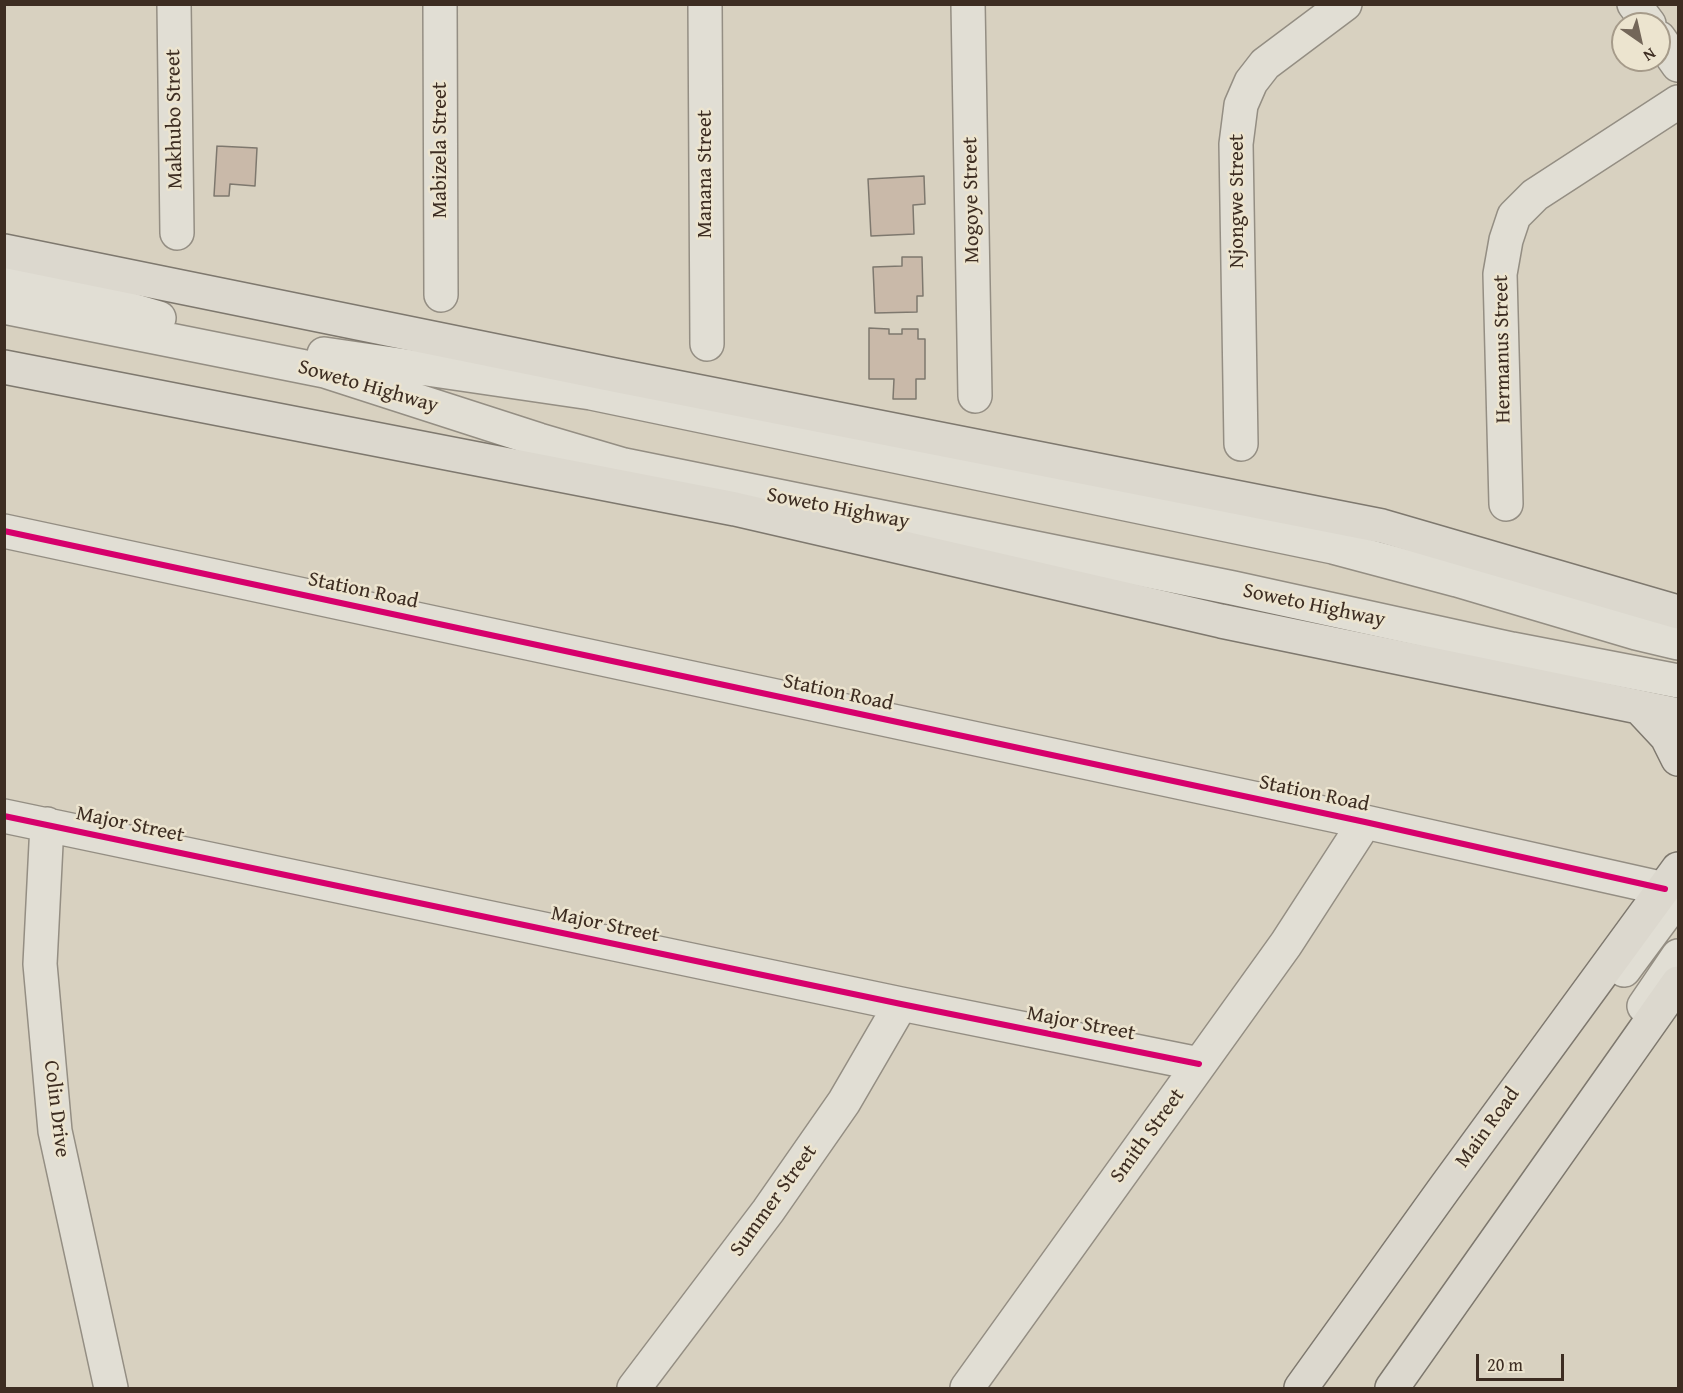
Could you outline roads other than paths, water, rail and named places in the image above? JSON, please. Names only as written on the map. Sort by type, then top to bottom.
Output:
[{"type":"main road","points":[[4,250],[614,375],[1382,526],[1678,612]]},
{"type":"main road","name":"Soweto Highway","points":[[4,367],[735,509],[1221,621],[1678,715]]},
{"type":"main road","points":[[1639,706],[1667,737],[1678,759]]},
{"type":"main road","name":"Main Road","points":[[1301,1389],[1444,1188],[1674,885]]},
{"type":"main road","points":[[1392,1389],[1678,983]]},
{"type":"street","name":"Makhubo Street","points":[[174,4],[177,233]]},
{"type":"street","name":"Mabizela Street","points":[[440,4],[441,294]]},
{"type":"street","name":"Manana Street","points":[[705,4],[707,344]]},
{"type":"street","name":"Mogoye Street","points":[[968,4],[975,396]]},
{"type":"street","name":"Njongwe Street","points":[[1241,444],[1236,144],[1241,105],[1251,82],[1265,64],[1345,4]]},
{"type":"street","name":"Hermanus Street","points":[[1506,504],[1500,274],[1506,240],[1514,216],[1535,195],[1678,102]]},
{"type":"street","name":"Soweto Highway","points":[[4,277],[75,293],[186,326],[310,353],[591,393],[1333,547],[1678,643]]},
{"type":"street","name":"Soweto Highway","points":[[4,307],[325,371],[624,465],[1233,588],[1512,649],[1678,681]]},
{"type":"street","name":"Station Road","points":[[4,531],[1365,822],[1674,885]]},
{"type":"street","name":"Major Street","points":[[4,816],[1199,1064]]},
{"type":"street","name":"Smith Street","points":[[967,1389],[1286,944],[1365,822]]},
{"type":"street","name":"Colin Drive","points":[[47,824],[40,964],[55,1131],[111,1389]]},
{"type":"street","name":"Main Road","points":[[1320,1389],[1674,885]]},
{"type":"street","points":[[1380,1389],[1678,956]]},
{"type":"street","name":"Summer Street","points":[[634,1389],[768,1211],[844,1101],[902,1004]]}]
